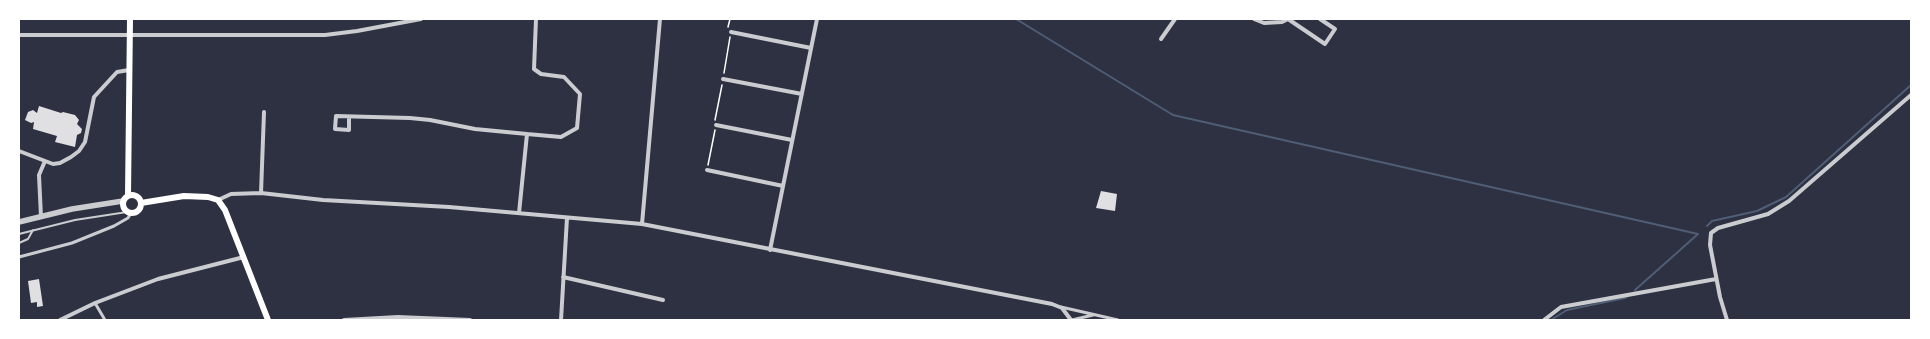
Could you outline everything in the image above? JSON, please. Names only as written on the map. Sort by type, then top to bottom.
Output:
[{"type":"main road","points":[[130,19],[128,195],[123,201],[123,207],[129,212],[137,211],[141,203]]},
{"type":"main road","points":[[128,195],[135,195],[141,203]]},
{"type":"main road","points":[[141,203],[177,197],[208,197],[218,200],[225,210],[268,320]]},
{"type":"street","points":[[19,35],[324,35],[421,19]]},
{"type":"street","points":[[349,117],[349,130],[336,129],[336,116],[420,119],[475,129],[561,137],[577,128],[580,94],[564,77],[541,74],[534,69],[536,19]]},
{"type":"street","points":[[642,224],[660,19]]},
{"type":"street","points":[[770,250],[817,19]]},
{"type":"street","points":[[1161,39],[1175,19]]},
{"type":"street","points":[[1254,19],[1264,23],[1282,22],[1288,19],[1325,44],[1335,29],[1320,19]]},
{"type":"street","points":[[731,32],[811,48]]},
{"type":"street","points":[[19,151],[45,161],[60,163],[71,157],[80,149],[86,138],[93,99],[117,72],[129,70]]},
{"type":"street","points":[[723,78],[802,94]]},
{"type":"street","points":[[1727,320],[1716,279],[1710,241],[1712,231],[1768,214],[1789,201],[1911,95]]},
{"type":"street","points":[[261,193],[264,112]]},
{"type":"street","points":[[716,125],[792,140]]},
{"type":"street","points":[[519,213],[527,134]]},
{"type":"street","points":[[40,217],[39,175],[45,161]]},
{"type":"street","points":[[706,170],[783,186]]},
{"type":"street","points":[[218,200],[230,194],[261,193],[323,200],[449,207],[642,224],[1058,306],[1118,320]]},
{"type":"street","points":[[19,222],[78,208],[123,201]]},
{"type":"street","points":[[19,257],[72,243],[114,226],[128,218],[129,212]]},
{"type":"street","points":[[561,320],[567,218]]},
{"type":"street","points":[[60,320],[95,303],[158,279],[244,257]]},
{"type":"street","points":[[563,277],[663,300]]},
{"type":"street","points":[[1544,320],[1561,307],[1716,279]]},
{"type":"street","points":[[95,303],[105,320]]},
{"type":"street","points":[[1058,306],[1068,314],[1071,320],[1094,315]]},
{"type":"street","points":[[344,320],[398,317],[470,320]]},
{"type":"lane","points":[[19,234],[75,220],[129,212]]},
{"type":"lane","points":[[19,243],[28,239],[33,230]]},
{"type":"path","points":[[706,170],[716,125],[715,122],[731,32],[728,29],[730,19]]},
{"type":"building","points":[[39,106],[61,113],[63,112],[75,115],[79,120],[77,124],[82,129],[81,133],[77,135],[75,147],[55,142],[57,136],[33,129],[34,122],[31,123],[25,120],[28,112],[33,110],[37,113]]},
{"type":"building","points":[[1101,191],[1117,194],[1115,211],[1096,208]]},
{"type":"building","points":[[39,279],[43,306],[37,307],[37,302],[31,303],[28,281]]},
{"type":"waterway","points":[[1016,19],[1173,115],[1698,234]]},
{"type":"waterway","points":[[1707,226],[1712,221],[1757,211],[1786,197],[1911,85]]},
{"type":"waterway","points":[[1635,290],[1698,234]]},
{"type":"waterway","points":[[1551,320],[1567,310],[1625,298],[1628,296]]}]
